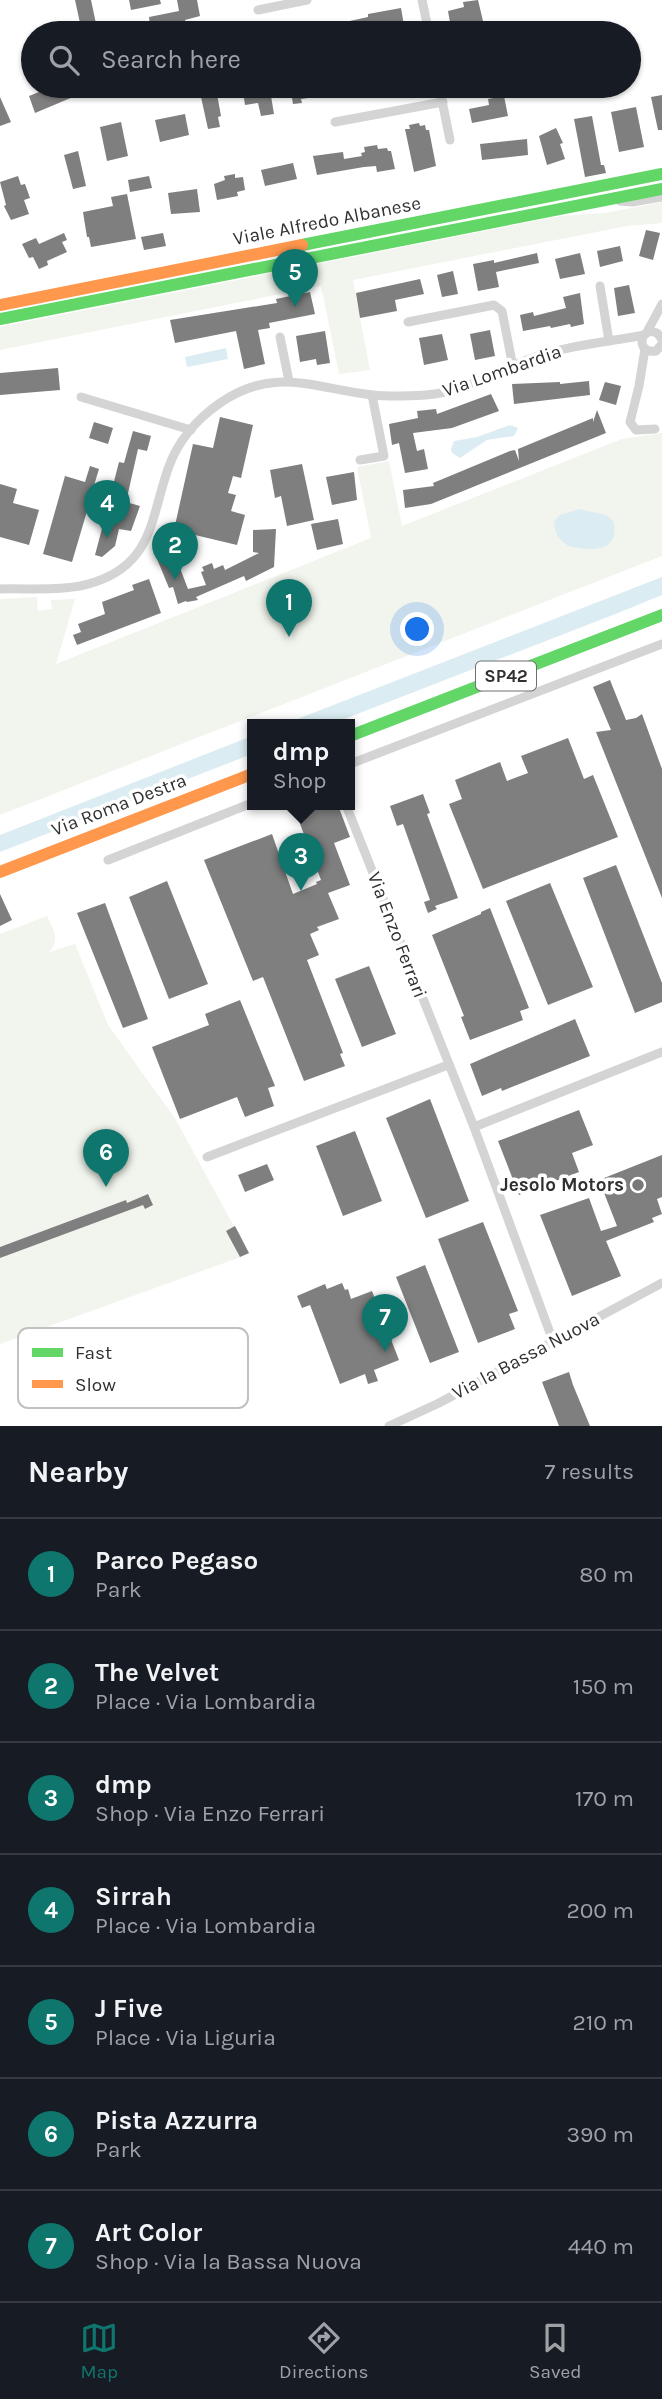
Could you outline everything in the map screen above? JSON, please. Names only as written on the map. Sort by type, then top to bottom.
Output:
[{"type":"street","points":[[258,10],[307,0]]},
{"type":"street","points":[[422,0],[426,21]]},
{"type":"street","points":[[442,98],[450,140]]},
{"type":"street","points":[[335,122],[443,102]]},
{"type":"street","name":"Viale Alfredo Albanese","points":[[0,305],[662,174]]},
{"type":"street","name":"Viale Alfredo Albanese","points":[[0,320],[662,189]]},
{"type":"street","points":[[608,200],[632,202],[662,197]]},
{"type":"street","points":[[600,286],[609,341]]},
{"type":"street","points":[[657,344],[646,334],[662,304]]},
{"type":"street","points":[[408,322],[494,305],[502,312],[513,367]]},
{"type":"street","points":[[655,429],[636,430],[631,426],[631,416],[639,386],[657,344],[662,311]]},
{"type":"street","name":"Via Lombardia","points":[[0,589],[84,585],[108,577],[126,566],[145,542],[171,462],[191,430],[212,409],[235,394],[261,384],[289,381],[372,395],[409,396],[454,391],[561,349],[654,331],[657,344],[609,341]]},
{"type":"street","points":[[280,337],[289,381]]},
{"type":"street","points":[[360,460],[384,456],[372,395]]},
{"type":"street","points":[[81,397],[191,430]]},
{"type":"street","name":"SP42","points":[[355,734],[662,615]]},
{"type":"street","points":[[355,762],[662,644]]},
{"type":"street","name":"Via Roma Destra","points":[[0,872],[247,776]]},
{"type":"street","points":[[108,860],[247,805]]},
{"type":"street","name":"Via Enzo Ferrari","points":[[348,810],[474,1127],[553,1341]]},
{"type":"street","points":[[474,1127],[662,1052]]},
{"type":"street","points":[[207,1157],[448,1065]]},
{"type":"street","name":"Via la Bassa Nuova","points":[[389,1426],[439,1403],[662,1283]]},
{"type":"shaded area","points":[[662,202],[662,223],[627,226],[353,280],[370,370],[339,374],[321,286],[0,350],[0,327],[4,326],[560,216],[605,213]]},
{"type":"shaded area","points":[[226,348],[228,359],[187,367],[185,357]]},
{"type":"shaded area","points":[[510,425],[518,428],[514,436],[487,440],[460,458],[452,453],[454,441],[477,437]]},
{"type":"shaded area","points":[[662,433],[662,556],[0,815],[0,599],[37,597],[38,611],[52,609],[51,600],[75,599],[56,664],[371,538],[357,467],[389,461],[402,526],[622,439]]},
{"type":"shaded area","points":[[579,509],[606,515],[614,522],[610,543],[600,548],[586,549],[570,546],[561,540],[556,533],[554,522],[560,515]]},
{"type":"shaded area","points":[[662,577],[662,595],[618,613],[344,719],[297,719]]},
{"type":"shaded area","points":[[247,738],[247,756],[0,852],[0,835]]},
{"type":"shaded area","points":[[47,916],[55,939],[49,952],[75,944],[108,1025],[176,1120],[249,1254],[44,1328],[18,1328],[18,1337],[0,1344],[0,934]]},
{"type":"building","points":[[75,0],[91,0],[95,21],[80,21]]},
{"type":"building","points":[[129,0],[160,0],[161,4],[131,10]]},
{"type":"building","points":[[177,0],[197,0],[200,16],[185,21],[149,21],[149,17],[179,11]]},
{"type":"building","points":[[478,0],[483,21],[450,21],[448,11],[464,7],[463,2]]},
{"type":"building","points":[[401,8],[403,21],[350,21],[368,17],[368,14]]},
{"type":"building","points":[[662,95],[662,130],[658,130],[651,97]]},
{"type":"building","points":[[0,97],[11,122],[0,126]]},
{"type":"building","points":[[30,98],[71,98],[35,113]]},
{"type":"building","points":[[201,98],[218,98],[220,127],[208,129]]},
{"type":"building","points":[[244,98],[271,98],[274,114],[261,116],[258,103],[245,105]]},
{"type":"building","points":[[292,98],[308,98],[301,99],[302,103],[293,104]]},
{"type":"building","points":[[504,98],[508,116],[472,123],[469,109],[489,105],[488,99]]},
{"type":"building","points":[[636,107],[644,147],[619,152],[611,112]]},
{"type":"building","points":[[185,114],[189,135],[160,142],[155,120]]},
{"type":"building","points":[[592,116],[601,165],[604,165],[606,173],[585,177],[574,119]]},
{"type":"building","points":[[121,122],[128,156],[107,161],[100,127]]},
{"type":"building","points":[[419,123],[429,130],[436,166],[414,172],[405,129],[410,129],[409,125]]},
{"type":"building","points":[[556,128],[563,143],[560,144],[565,159],[547,165],[539,136]]},
{"type":"building","points":[[527,139],[528,155],[482,160],[480,144]]},
{"type":"building","points":[[377,145],[378,149],[387,148],[391,151],[395,169],[377,172],[376,166],[317,175],[313,156],[343,152],[344,159],[362,156],[364,147]]},
{"type":"building","points":[[78,151],[86,186],[73,189],[64,155]]},
{"type":"building","points":[[293,163],[297,179],[265,186],[261,170]]},
{"type":"building","points":[[235,174],[235,178],[243,177],[245,190],[237,192],[238,196],[217,200],[214,184],[225,180],[224,176]]},
{"type":"building","points":[[18,176],[21,185],[25,184],[30,198],[24,200],[29,214],[11,220],[4,206],[6,205],[0,182]]},
{"type":"building","points":[[149,176],[152,188],[130,192],[128,180]]},
{"type":"building","points":[[197,189],[200,212],[171,214],[168,193]]},
{"type":"building","points":[[127,194],[136,239],[91,247],[83,212],[113,206],[111,197]]},
{"type":"building","points":[[646,230],[660,233],[653,260],[639,256]]},
{"type":"building","points":[[64,233],[67,240],[62,242],[67,252],[47,261],[48,265],[39,269],[22,244],[36,238],[39,244]]},
{"type":"building","points":[[163,233],[166,246],[144,250],[141,237]]},
{"type":"building","points":[[620,246],[623,261],[600,267],[597,251]]},
{"type":"building","points":[[537,253],[539,263],[496,272],[499,287],[478,291],[473,264],[494,260],[494,263]]},
{"type":"building","points":[[580,253],[585,274],[560,279],[555,259]]},
{"type":"building","points":[[453,271],[458,294],[442,297],[437,275]]},
{"type":"building","points":[[420,279],[424,294],[395,300],[397,311],[360,318],[356,293]]},
{"type":"building","points":[[629,285],[635,313],[618,316],[614,288]]},
{"type":"building","points":[[310,292],[315,314],[269,323],[270,328],[258,330],[265,364],[244,369],[236,331],[175,343],[170,320],[277,303],[276,299]]},
{"type":"building","points":[[580,293],[584,324],[523,331],[520,315],[533,312],[534,316],[566,308],[563,297]]},
{"type":"building","points":[[490,330],[495,356],[475,360],[470,334]]},
{"type":"building","points":[[325,331],[330,363],[317,365],[316,359],[300,362],[296,336]]},
{"type":"building","points":[[442,334],[448,360],[424,365],[419,338]]},
{"type":"building","points":[[58,368],[60,390],[0,395],[0,373]]},
{"type":"building","points":[[589,381],[590,395],[514,404],[512,384]]},
{"type":"building","points":[[605,382],[621,386],[616,405],[599,400]]},
{"type":"building","points":[[491,394],[499,411],[452,428],[413,433],[417,451],[424,449],[428,469],[405,473],[399,443],[392,445],[389,424],[418,418],[417,411],[436,409],[437,414]]},
{"type":"building","points":[[597,410],[606,433],[431,504],[405,508],[403,490],[434,486],[433,483],[510,451],[515,450],[519,461],[518,449],[593,418],[593,422]]},
{"type":"building","points":[[220,417],[253,425],[241,478],[233,476],[228,493],[236,495],[231,511],[245,515],[237,545],[174,530],[193,444],[213,448]]},
{"type":"building","points":[[94,422],[113,428],[108,444],[89,438]]},
{"type":"building","points":[[133,431],[151,436],[147,451],[138,449],[126,502],[140,506],[131,531],[119,529],[115,546],[102,557],[95,555],[108,506],[90,501],[72,562],[43,554],[65,476],[85,482],[90,466],[99,469],[92,492],[110,497],[119,462],[124,463]]},
{"type":"building","points":[[302,464],[314,520],[287,526],[281,496],[275,498],[270,470]]},
{"type":"building","points":[[354,472],[357,500],[332,505],[326,477]]},
{"type":"building","points":[[0,484],[17,489],[13,503],[39,510],[29,545],[0,537]]},
{"type":"building","points":[[338,519],[343,544],[317,550],[311,524]]},
{"type":"building","points":[[276,529],[274,567],[246,581],[244,576],[196,597],[198,600],[178,604],[173,587],[169,588],[155,554],[161,555],[163,552],[175,555],[188,589],[206,585],[202,567],[212,563],[214,569],[223,565],[225,570],[259,553],[253,552],[253,530]]},
{"type":"building","points":[[149,579],[161,613],[77,645],[73,635],[81,632],[78,624],[105,614],[102,602],[134,590],[132,585]]},
{"type":"building","points":[[610,680],[626,720],[642,714],[662,769],[662,898],[596,732],[611,730],[593,687]]},
{"type":"building","points":[[568,738],[584,779],[593,775],[618,837],[483,889],[449,804],[462,799],[455,780],[500,762],[507,781],[528,773],[521,756]]},
{"type":"building","points":[[423,794],[430,813],[427,814],[458,898],[435,906],[437,909],[428,913],[424,902],[430,900],[403,824],[397,826],[390,806]]},
{"type":"building","points":[[295,810],[340,810],[350,837],[334,843],[350,885],[328,893],[339,919],[317,927],[319,930],[310,934],[319,955],[307,960],[343,1053],[340,1054],[345,1066],[304,1081],[263,977],[253,981],[204,860],[272,834],[293,894],[321,880]]},
{"type":"building","points":[[616,865],[662,983],[662,1002],[635,1013],[583,878]]},
{"type":"building","points":[[167,881],[208,984],[169,999],[129,897]]},
{"type":"building","points":[[550,883],[593,987],[548,1005],[506,901]]},
{"type":"building","points":[[0,894],[12,920],[0,926]]},
{"type":"building","points":[[105,903],[148,1019],[123,1028],[77,913]]},
{"type":"building","points":[[490,908],[529,1008],[520,1011],[523,1020],[470,1040],[461,1017],[464,1016],[432,935]]},
{"type":"building","points":[[369,966],[396,1034],[362,1047],[335,979]]},
{"type":"building","points":[[240,1000],[275,1086],[268,1088],[274,1106],[245,1117],[237,1097],[180,1119],[152,1047],[209,1025],[205,1014]]},
{"type":"building","points":[[575,1019],[590,1056],[502,1091],[501,1088],[482,1096],[470,1064]]},
{"type":"building","points":[[430,1099],[469,1201],[426,1218],[386,1118]]},
{"type":"building","points":[[579,1110],[593,1145],[572,1153],[579,1172],[519,1195],[498,1141]]},
{"type":"building","points":[[355,1131],[382,1201],[343,1216],[316,1146]]},
{"type":"building","points":[[662,1155],[662,1197],[657,1199],[662,1214],[652,1218],[654,1222],[606,1241],[621,1276],[572,1296],[540,1215],[589,1198],[601,1231],[617,1226],[599,1180]]},
{"type":"building","points":[[267,1164],[274,1180],[245,1192],[238,1175]]},
{"type":"building","points":[[148,1194],[153,1205],[145,1209],[143,1205],[0,1258],[0,1247]]},
{"type":"building","points":[[483,1222],[518,1311],[509,1314],[515,1329],[478,1343],[438,1239]]},
{"type":"building","points":[[235,1226],[249,1253],[240,1257],[226,1231]]},
{"type":"building","points":[[425,1265],[459,1352],[430,1363],[396,1277]]},
{"type":"building","points":[[342,1283],[345,1290],[348,1289],[351,1299],[372,1291],[399,1360],[374,1370],[378,1381],[368,1384],[365,1374],[340,1384],[310,1305],[302,1308],[297,1296],[325,1284],[327,1289]]},
{"type":"building","points":[[569,1372],[590,1426],[559,1426],[542,1382]]},
{"type":"traffic: fast","points":[[302,245],[662,174]]},
{"type":"traffic: fast","points":[[0,319],[662,189]]},
{"type":"traffic: fast","points":[[355,734],[662,615]]},
{"type":"traffic: slow","points":[[0,305],[302,245]]},
{"type":"traffic: slow","points":[[0,872],[247,776]]},
{"type":"place","name":"J Five","points":[[295,307]]},
{"type":"place","name":"Sirrah","points":[[107,538]]},
{"type":"place","name":"The Velvet","points":[[175,580]]},
{"type":"place","name":"Parco Pegaso","points":[[289,637]]},
{"type":"place","name":"dmp","points":[[301,891]]},
{"type":"place","name":"Jesolo Motors","points":[[638,1185]]},
{"type":"place","name":"Pista Azzurra","points":[[106,1187]]},
{"type":"place","name":"Art Color","points":[[385,1352]]}]
